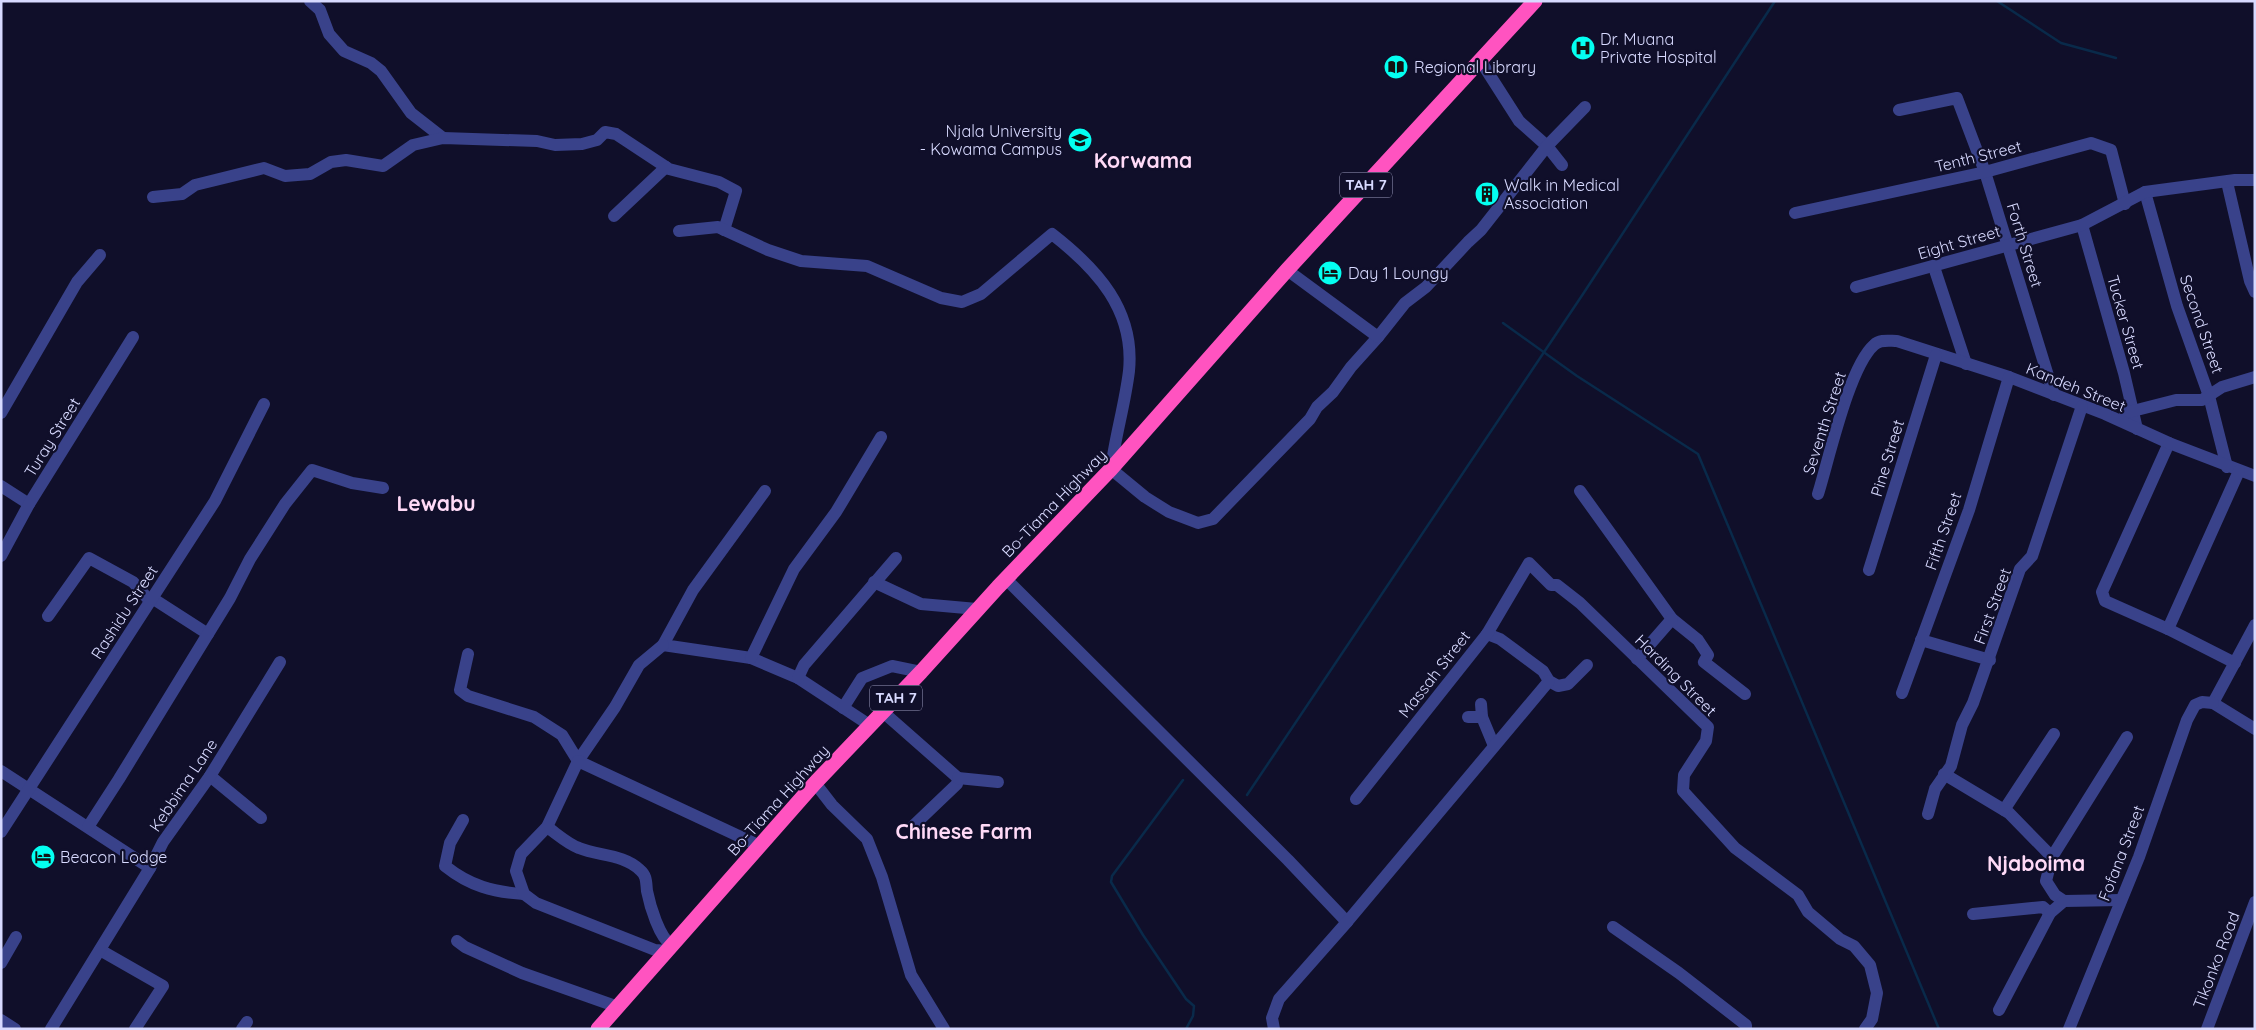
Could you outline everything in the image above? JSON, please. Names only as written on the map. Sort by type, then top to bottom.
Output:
[{"type":"highway","name":"Bo-Tiama Highway","points":[[598,1029],[815,784],[921,672],[977,609],[1111,470],[1287,270],[1535,1]]},
{"type":"street","points":[[310,1],[320,10],[329,34],[344,51],[371,63],[381,71],[411,113],[443,138]]},
{"type":"street","points":[[1480,60],[1519,121],[1547,146],[1562,165]]},
{"type":"street","name":"Forth Street","points":[[1899,110],[1957,98],[1986,172],[2054,396]]},
{"type":"street","points":[[679,231],[718,227],[768,250],[801,261],[867,266],[941,298],[962,302],[981,294],[1052,234],[1075,252],[1097,274],[1118,308],[1128,338],[1128,371],[1111,470],[1145,497],[1169,512],[1198,523],[1213,519],[1310,418],[1317,407],[1333,392],[1351,366],[1378,337],[1405,303],[1426,287],[1481,230],[1547,146],[1585,108]]},
{"type":"street","points":[[153,197],[182,194],[195,185],[264,168],[284,176],[310,174],[331,162],[346,160],[383,166],[413,145],[443,138],[537,140],[555,145],[582,144],[597,140],[605,132],[616,134],[666,166],[720,182],[736,191],[724,230]]},
{"type":"street","name":"Tenth Street","points":[[1795,213],[1986,172],[2091,143],[2102,145],[2110,150],[2125,204]]},
{"type":"street","points":[[614,216],[666,166]]},
{"type":"street","points":[[2146,192],[2235,180],[2255,180]]},
{"type":"street","points":[[2227,182],[2255,292]]},
{"type":"street","name":"Eight Street","points":[[1856,287],[2082,225],[2146,192]]},
{"type":"street","name":"Second Street","points":[[2146,192],[2177,306],[2209,396],[2227,467]]},
{"type":"street","name":"Tucker Street","points":[[2082,225],[2124,373],[2137,429]]},
{"type":"street","points":[[1,413],[77,282],[100,256]]},
{"type":"street","points":[[1934,267],[1966,364]]},
{"type":"street","points":[[1287,270],[1378,337]]},
{"type":"street","name":"Turay Street","points":[[1,556],[29,504],[133,337]]},
{"type":"street","name":"Kandeh Street","points":[[1882,341],[1896,341],[2009,377],[2054,396],[2105,414],[2227,467],[2255,476]]},
{"type":"street","name":"Seventh Street","points":[[1818,494],[1854,375],[1875,344],[1882,341]]},
{"type":"street","name":"Pine Street","points":[[1869,570],[1936,355]]},
{"type":"street","name":"Fifth Street","points":[[1902,693],[1969,510],[2009,377]]},
{"type":"street","points":[[2105,414],[2132,412],[2176,400],[2202,400],[2222,387],[2255,377]]},
{"type":"street","name":"Rashidu Street","points":[[1,832],[215,501],[264,404]]},
{"type":"street","name":"First Street","points":[[1928,814],[1935,790],[1951,766],[1962,725],[1990,660],[2020,569],[2032,556],[2082,406]]},
{"type":"street","points":[[751,658],[794,569],[836,512],[881,437]]},
{"type":"street","points":[[2169,443],[2102,592],[2105,601],[2168,629],[2235,663]]},
{"type":"street","points":[[88,827],[120,779],[208,634],[260,543],[285,504],[312,470],[352,483],[383,488]]},
{"type":"street","points":[[2168,629],[2240,471]]},
{"type":"street","points":[[1,486],[29,504]]},
{"type":"street","points":[[547,827],[576,847],[593,853],[609,854],[639,869],[646,878],[647,892],[658,926],[670,948],[654,950],[536,903],[524,894],[516,872],[521,854],[547,827],[578,761],[615,707],[639,665],[663,645],[693,590],[765,491]]},
{"type":"street","points":[[1580,491],[1672,619],[1698,640],[1708,654],[1704,662],[1745,694]]},
{"type":"street","points":[[48,616],[89,558],[133,582],[151,600],[208,634]]},
{"type":"street","points":[[798,678],[804,665],[896,558]]},
{"type":"street","name":"Massah Street","points":[[1356,799],[1487,634],[1529,564]]},
{"type":"street","name":"Harding Street","points":[[1529,564],[1551,585],[1557,585],[1580,603],[1708,727],[1706,741],[1684,775],[1683,791],[1735,848],[1798,895],[1808,912],[1840,940],[1854,946],[1870,965],[1877,992],[1872,1019],[1865,1029]]},
{"type":"street","points":[[1006,579],[1288,860],[1347,922]]},
{"type":"street","points":[[874,582],[921,604],[977,609]]},
{"type":"street","points":[[1637,658],[1672,619]]},
{"type":"street","points":[[2255,625],[2213,703],[2255,729]]},
{"type":"street","points":[[1487,634],[1500,639],[1543,671],[1549,681],[1558,686],[1568,684],[1587,665]]},
{"type":"street","points":[[1921,640],[1990,660]]},
{"type":"street","points":[[663,645],[751,658],[798,678],[871,726]]},
{"type":"street","points":[[468,654],[460,690],[468,696],[534,717],[562,734],[578,761],[760,846]]},
{"type":"street","name":"Kebbima Lane","points":[[51,1029],[150,868],[163,842],[210,776],[280,662]]},
{"type":"street","points":[[843,708],[862,678],[892,666],[921,672]]},
{"type":"street","points":[[1274,1029],[1272,1018],[1279,999],[1347,922],[1549,681]]},
{"type":"street","name":"Fofana Street","points":[[2069,1029],[2139,857],[2187,720],[2195,705],[2202,702],[2213,703]]},
{"type":"street","points":[[1468,717],[1482,710],[1494,746]]},
{"type":"street","points":[[883,712],[958,778],[998,782]]},
{"type":"street","points":[[2004,810],[2054,734]]},
{"type":"street","points":[[2121,900],[2064,901],[2055,895],[2046,881],[2052,857],[2127,737]]},
{"type":"street","points":[[1,771],[30,788],[150,868]]},
{"type":"street","points":[[1944,774],[2004,810],[2052,857]]},
{"type":"street","points":[[210,776],[262,818]]},
{"type":"street","points":[[913,826],[957,784],[958,778]]},
{"type":"street","points":[[815,784],[832,805],[867,838],[882,877],[911,975],[944,1029]]},
{"type":"street","points":[[463,820],[450,843],[445,866],[462,880],[503,893],[524,894]]},
{"type":"street","points":[[1999,1010],[2050,913],[2064,901]]},
{"type":"street","name":"Tikonko Road","points":[[2207,1029],[2255,902]]},
{"type":"street","points":[[1973,914],[2043,907],[2050,913]]},
{"type":"street","points":[[1612,927],[1679,973],[1746,1025],[1746,1029]]},
{"type":"street","points":[[1,963],[16,937]]},
{"type":"street","points":[[457,940],[465,947],[522,973],[618,1007]]},
{"type":"street","points":[[100,950],[163,986],[135,1029]]},
{"type":"street","points":[[1,1020],[14,1029]]},
{"type":"waterway","points":[[1247,795],[1583,294],[1775,1]]},
{"type":"waterway","points":[[1997,1],[2061,43],[2116,58]]},
{"type":"waterway","points":[[1503,323],[1577,376],[1698,454],[1939,1029]]},
{"type":"waterway","points":[[1183,780],[1112,876],[1111,882],[1143,935],[1186,999],[1194,1006],[1193,1016],[1186,1029]]},
{"type":"place","name":"Dr. Muana Private Hospital","points":[[1583,48]]},
{"type":"place","name":"Regional Library","points":[[1396,67]]},
{"type":"place","name":"Njala University - Kowama Campus","points":[[1080,140]]},
{"type":"place","name":"Walk in Medical Association","points":[[1487,194]]},
{"type":"place","name":"Day 1 Loungy","points":[[1330,273]]},
{"type":"place","name":"Beacon Lodge","points":[[43,857]]},
{"type":"district","name":"Korwama","points":[[1143,161]]},
{"type":"district","name":"Lewabu","points":[[436,504]]},
{"type":"district","name":"Chinese Farm","points":[[964,832]]},
{"type":"district","name":"Njaboima","points":[[2036,864]]}]
